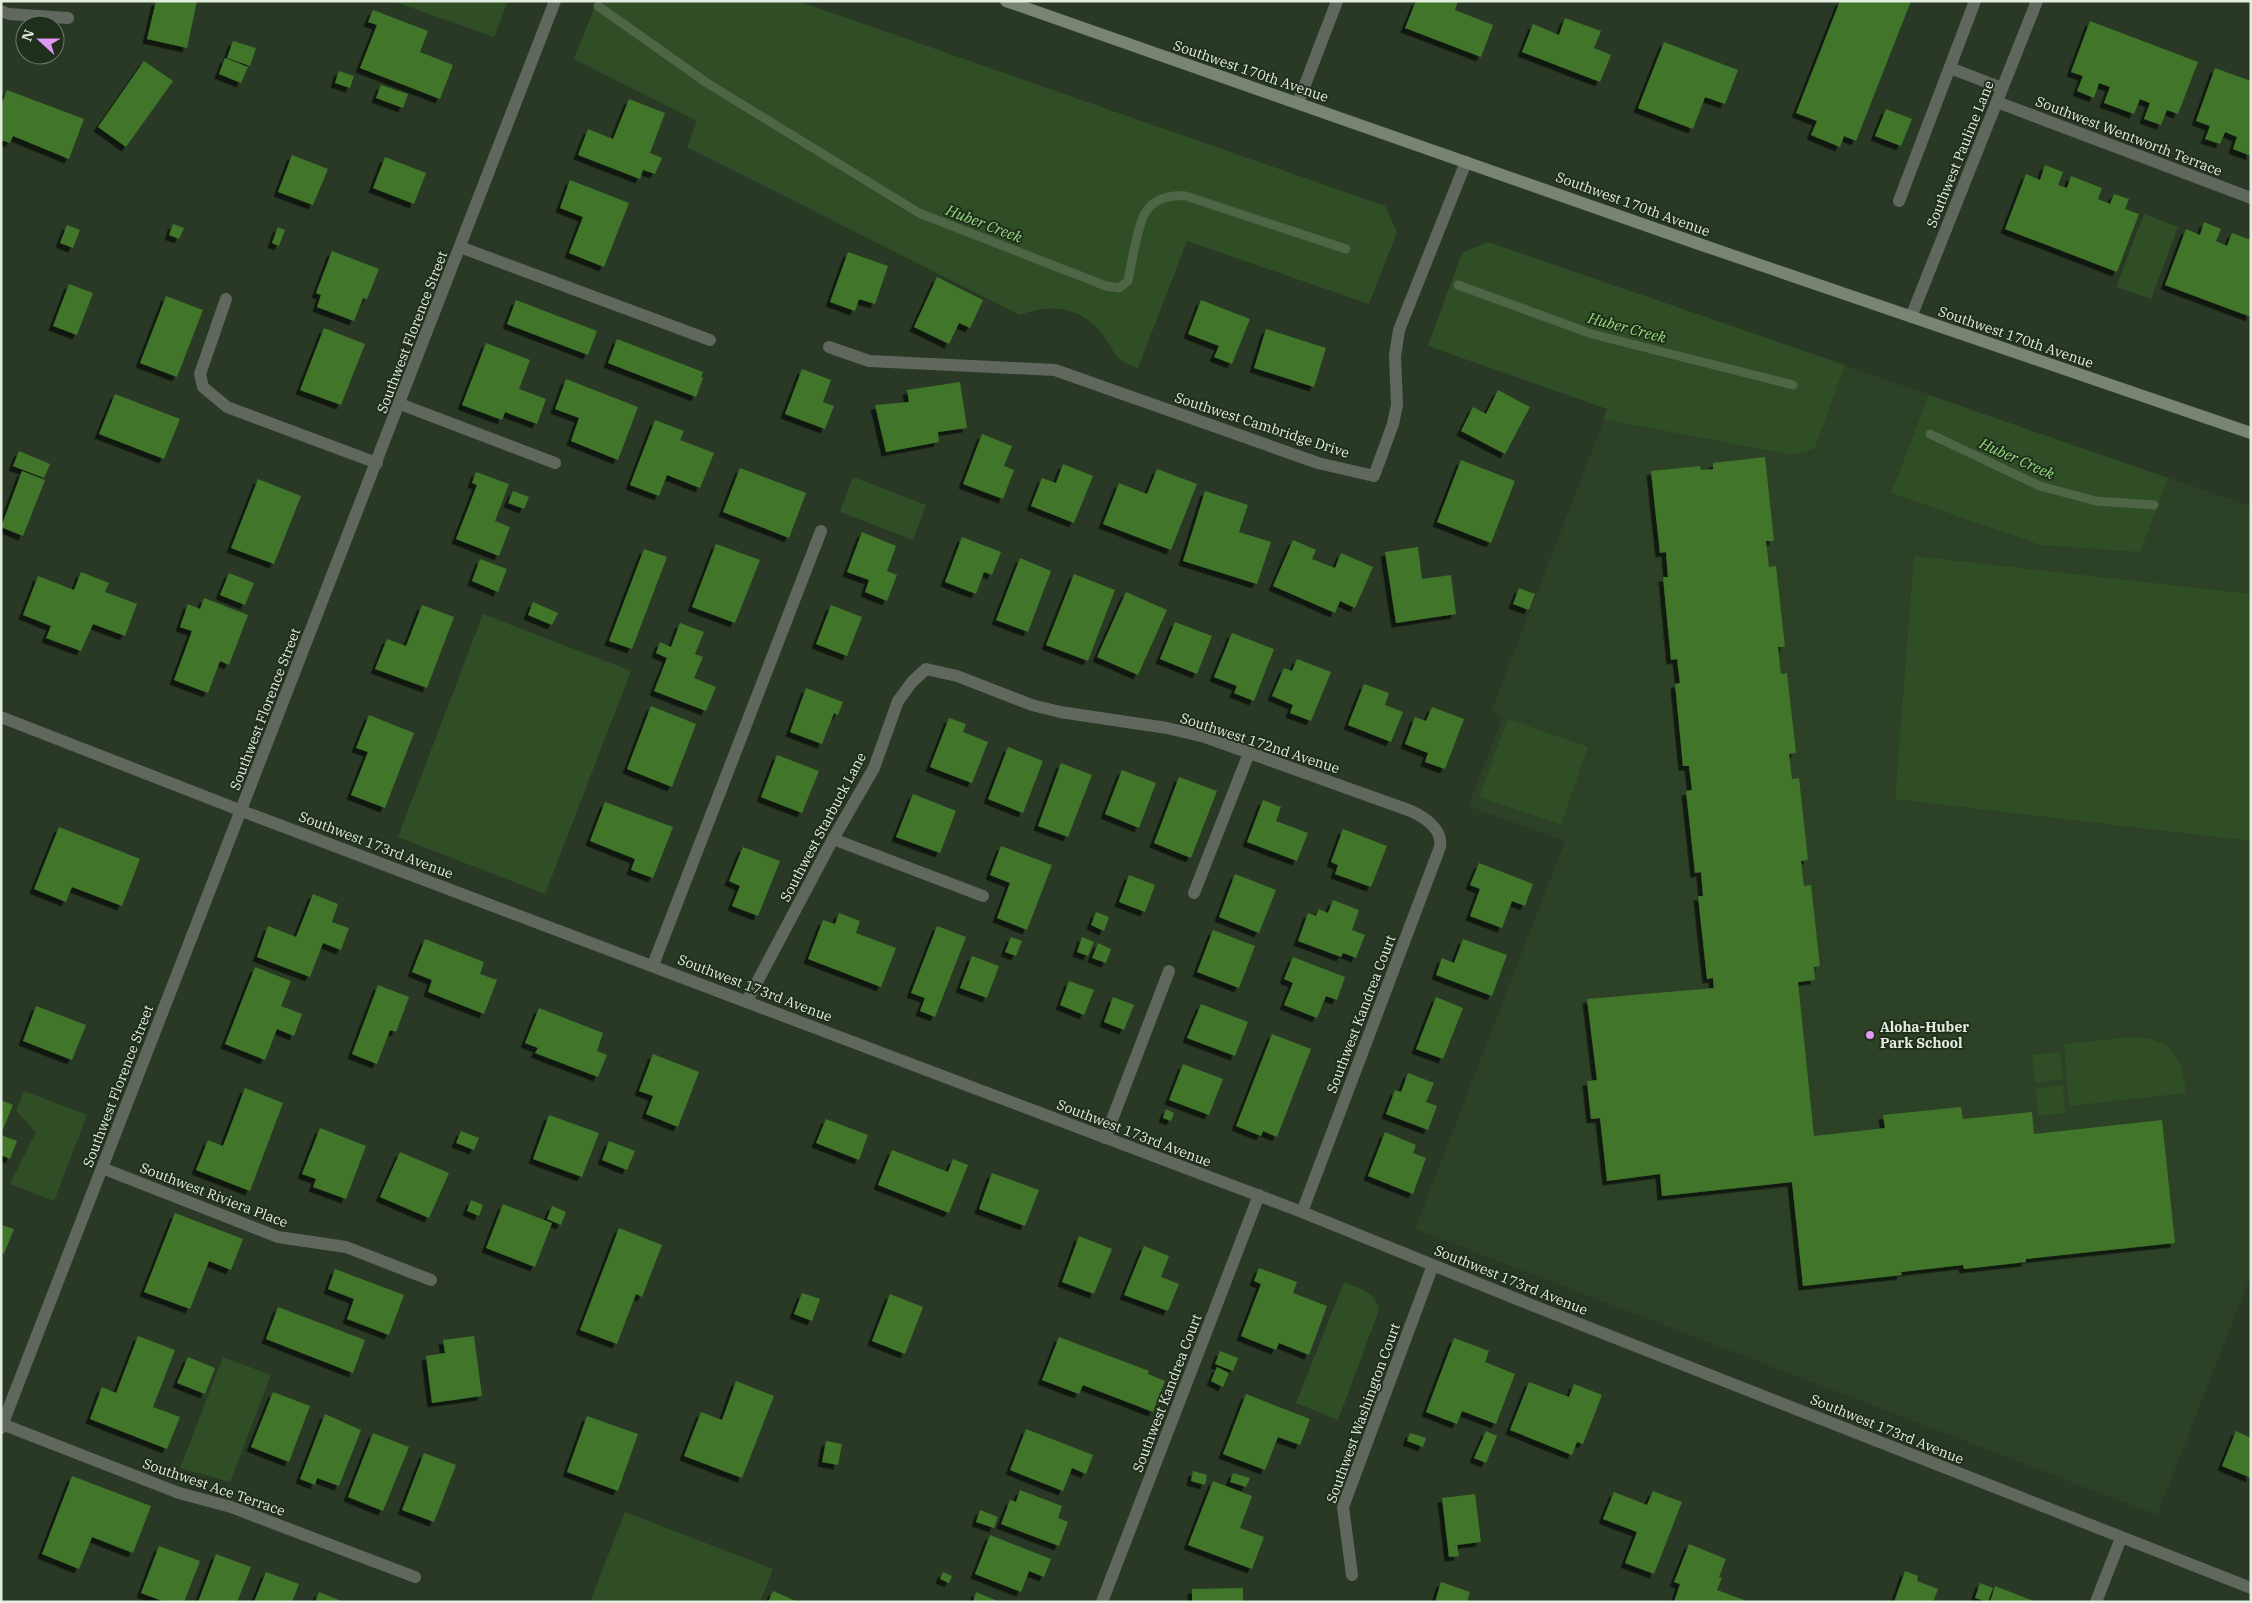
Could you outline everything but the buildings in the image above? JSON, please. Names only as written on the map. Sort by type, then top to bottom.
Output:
[{"type":"main road","name":"Southwest 170th Avenue","points":[[1006,1],[1911,317],[2251,433]]},
{"type":"street","name":"Southwest Florence Street","points":[[2,1426],[556,1]]},
{"type":"street","points":[[1298,103],[1337,1]]},
{"type":"street","points":[[1899,201],[1975,1]]},
{"type":"street","name":"Southwest Pauline Lane","points":[[1911,317],[2037,1]]},
{"type":"street","points":[[1,11],[9,14],[68,18]]},
{"type":"street","points":[[1950,68],[2002,88]]},
{"type":"street","name":"Southwest Wentworth Terrace","points":[[1997,102],[2251,198]]},
{"type":"street","name":"Southwest Cambridge Drive","points":[[829,347],[869,361],[1055,370],[1318,463],[1374,476],[1393,424],[1397,405],[1395,356],[1399,330],[1466,162]]},
{"type":"street","points":[[460,247],[710,340]]},
{"type":"street","points":[[226,299],[200,374],[203,387],[227,407],[377,463]]},
{"type":"street","points":[[400,404],[554,464]]},
{"type":"street","points":[[653,966],[821,531]]},
{"type":"street","name":"Southwest 172nd Avenue","points":[[926,669],[957,676],[1032,705],[1060,712],[1167,728],[1205,737],[1411,811],[1423,817],[1434,826]]},
{"type":"street","name":"Southwest Starbuck Lane","points":[[747,1001],[833,839],[874,768],[898,701],[912,682],[926,669]]},
{"type":"street","name":"Southwest 173rd Avenue","points":[[1,717],[242,811],[1302,1212],[2251,1588]]},
{"type":"street","points":[[1194,893],[1248,753]]},
{"type":"street","name":"Southwest Kandrea Court","points":[[1302,1212],[1438,852],[1441,841],[1434,826]]},
{"type":"street","points":[[833,839],[983,896]]},
{"type":"street","points":[[1104,1138],[1169,971]]},
{"type":"street","name":"Southwest Riviera Place","points":[[102,1168],[278,1237],[346,1247],[432,1280]]},
{"type":"street","name":"Southwest Kandrea Court","points":[[1102,1602],[1259,1196]]},
{"type":"street","name":"Southwest Washington Court","points":[[1352,1575],[1343,1507],[1433,1265]]},
{"type":"street","name":"Southwest Ace Terrace","points":[[2,1426],[179,1493],[231,1507],[415,1578]]},
{"type":"street","points":[[2096,1602],[2121,1538]]},
{"type":"shaded area","points":[[392,1],[508,1],[494,37]]},
{"type":"shaded area","points":[[597,1],[798,1],[1385,206],[1397,232],[1369,304],[1187,241],[1138,368],[1120,359],[1095,326],[1075,313],[1065,310],[1043,309],[1020,315],[687,147],[697,121],[574,59]]},
{"type":"shaded area","points":[[2144,214],[2178,227],[2151,299],[2116,287]]},
{"type":"shaded area","points":[[1488,242],[1845,365],[1815,448],[1792,455],[1603,419],[1607,409],[1428,346],[1462,253]]},
{"type":"shaded area","name":"Aloha-Huber Park School","points":[[1651,298],[1929,395],[1891,493],[2040,545],[2078,447],[2251,506],[2251,1275],[2157,1515],[1415,1229],[1565,841],[1468,806],[1503,717],[1491,712]]},
{"type":"shaded area","points":[[1929,395],[2168,478],[2140,552],[2040,545],[1891,493]]},
{"type":"shaded area","points":[[853,477],[926,505],[913,540],[840,512]]},
{"type":"shaded area","points":[[1914,556],[2251,594],[2251,841],[1895,799]]},
{"type":"shaded area","points":[[483,614],[631,671],[545,894],[398,837]]},
{"type":"shaded area","points":[[1508,719],[1588,747],[1561,825],[1479,797]]},
{"type":"shaded area","points":[[2131,1037],[2156,1041],[2172,1051],[2178,1059],[2181,1068],[2186,1093],[2069,1106],[2064,1044]]},
{"type":"shaded area","points":[[2060,1052],[2063,1079],[2035,1083],[2032,1055]]},
{"type":"shaded area","points":[[2063,1085],[2065,1113],[2038,1116],[2036,1088]]},
{"type":"shaded area","points":[[24,1091],[87,1115],[54,1201],[10,1184],[36,1132],[16,1111]]},
{"type":"shaded area","points":[[1344,1282],[1371,1295],[1379,1310],[1338,1420],[1296,1403]]},
{"type":"shaded area","points":[[223,1357],[271,1375],[230,1482],[180,1468]]},
{"type":"shaded area","points":[[625,1512],[773,1569],[760,1602],[590,1602]]},
{"type":"waterway","name":"Huber Creek","points":[[598,6],[707,83],[919,213],[1106,286],[1119,288],[1128,281],[1142,218],[1153,204],[1163,198],[1175,196],[1186,196],[1346,249]]},
{"type":"waterway","name":"Huber Creek","points":[[1458,285],[1592,334],[1793,385]]},
{"type":"waterway","name":"Huber Creek","points":[[1930,434],[2040,486],[2096,501],[2154,505]]},
{"type":"place","name":"Aloha-Huber Park School","points":[[1870,1035]]}]
